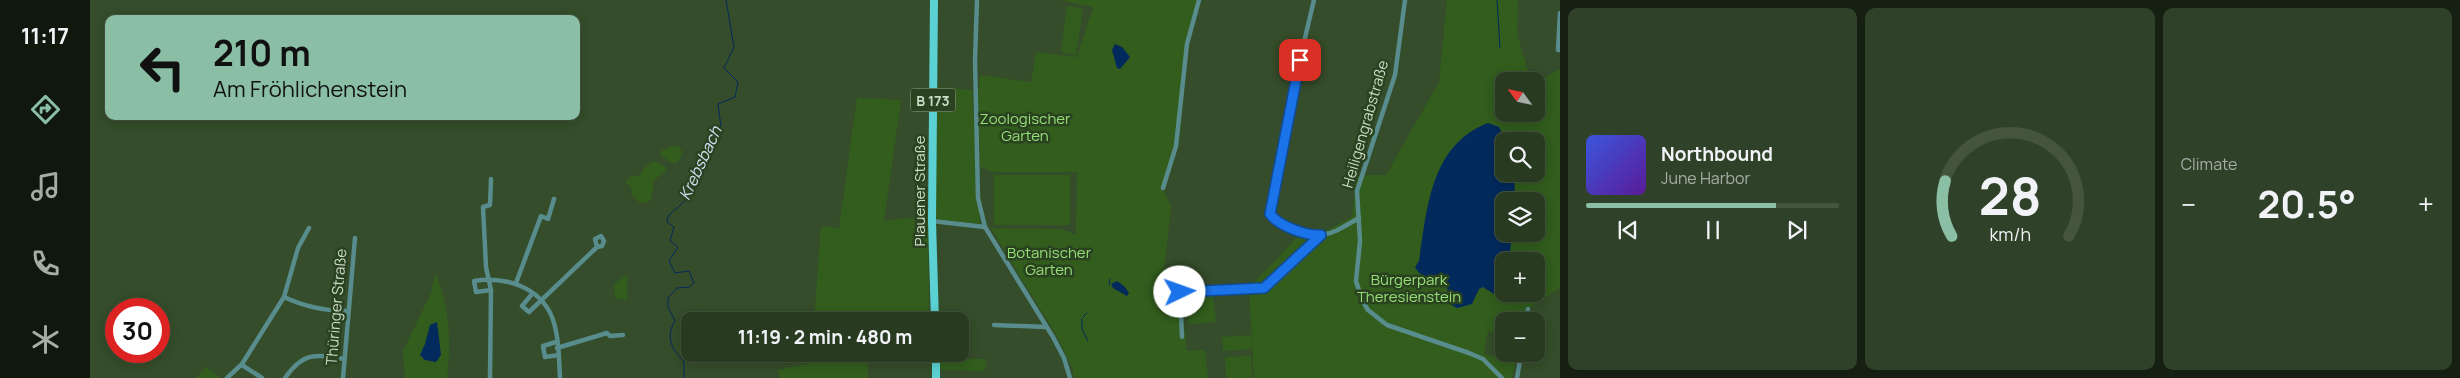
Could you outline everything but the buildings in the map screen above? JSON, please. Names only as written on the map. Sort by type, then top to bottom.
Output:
[{"type":"main road","name":"Plauener Straße","points":[[934,0],[932,221],[935,312]]},
{"type":"main road","points":[[936,362],[936,378]]},
{"type":"street","points":[[976,0],[975,60],[978,198],[984,227],[1064,358],[1070,378]]},
{"type":"street","points":[[1163,188],[1176,146],[1187,44],[1199,0]]},
{"type":"street","points":[[1314,0],[1270,214],[1281,223],[1314,236],[1337,231],[1358,218]]},
{"type":"street","name":"Heiligengrabstraße","points":[[1405,0],[1395,74],[1357,191],[1360,242],[1356,281],[1362,300],[1368,310],[1388,324],[1483,359],[1502,378]]},
{"type":"street","points":[[1559,50],[1560,13]]},
{"type":"street","points":[[490,378],[491,290],[486,267],[483,206],[490,205],[491,179]]},
{"type":"street","points":[[516,283],[541,216],[548,219],[554,199]]},
{"type":"street","points":[[932,221],[984,227]]},
{"type":"street","points":[[227,378],[242,364],[284,297],[298,248],[309,228]]},
{"type":"street","points":[[1182,337],[1180,292],[1264,288],[1321,235]]},
{"type":"street","name":"Thüringer Straße","points":[[343,378],[355,238]]},
{"type":"street","points":[[532,294],[522,306],[529,312],[597,247]]},
{"type":"street","points":[[491,290],[476,292],[474,281],[489,279],[516,283],[540,301],[552,318],[558,348],[560,378]]},
{"type":"street","points":[[284,297],[309,308],[348,311]]},
{"type":"street","points":[[1527,312],[1528,308]]},
{"type":"street","points":[[994,325],[1046,328]]},
{"type":"street","points":[[558,348],[607,333],[610,336],[623,335]]},
{"type":"street","points":[[556,342],[543,346],[544,357],[559,356]]},
{"type":"street","points":[[285,378],[302,358],[326,356],[344,359]]},
{"type":"street","points":[[1517,378],[1520,362]]},
{"type":"street","points":[[242,364],[262,378]]},
{"type":"green space","points":[[1061,0],[1199,0],[1187,44],[1176,146],[1163,188],[1171,207],[1163,278],[1166,290],[1180,292],[1187,351],[1205,350],[1208,378],[1074,378],[1072,367],[1056,335],[991,228],[1060,229],[1076,235],[1077,172],[991,172],[980,166],[978,96],[980,75],[1031,82],[1036,52],[1077,57],[1093,7]]},
{"type":"green space","name":"Bürgerpark Theresienstein","points":[[1447,0],[1518,0],[1517,34],[1528,72],[1495,72],[1495,122],[1545,122],[1545,77],[1560,69],[1560,288],[1545,298],[1545,252],[1495,252],[1495,302],[1538,302],[1524,312],[1495,312],[1495,332],[1488,331],[1484,354],[1495,356],[1495,362],[1516,362],[1512,378],[1254,378],[1249,288],[1303,231],[1328,230],[1352,217],[1357,175],[1386,175],[1439,82]]},
{"type":"green space","points":[[1067,6],[1083,9],[1076,55],[1061,52]]},
{"type":"green space","points":[[936,87],[972,90],[980,224],[934,219]]},
{"type":"green space","points":[[857,98],[901,100],[884,221],[928,216],[929,312],[815,312],[821,226],[839,228]]},
{"type":"green space","points":[[672,146],[678,146],[682,151],[677,163],[672,163],[660,155],[661,151]]},
{"type":"green space","points":[[654,161],[665,167],[666,171],[654,180],[651,199],[645,203],[640,203],[632,195],[631,186],[625,183],[629,177],[640,175],[645,167]]},
{"type":"green space","points":[[994,175],[1070,175],[1070,225],[994,225]]},
{"type":"green space","points":[[435,272],[440,285],[448,324],[447,378],[405,378],[403,351],[432,291]]},
{"type":"green space","points":[[627,274],[627,300],[615,298],[614,285]]},
{"type":"green space","points":[[1213,295],[1216,322],[1189,324],[1187,297]]},
{"type":"green space","points":[[1251,335],[1252,349],[1223,351],[1222,337]]},
{"type":"green space","points":[[1251,356],[1252,378],[1226,378],[1225,357]]},
{"type":"green space","points":[[969,359],[987,359],[984,371],[941,370],[940,362],[969,362]]},
{"type":"green space","points":[[816,362],[867,362],[868,378],[780,378],[778,370]]},
{"type":"green space","points":[[206,367],[220,377],[196,378]]},
{"type":"water","points":[[1115,44],[1122,47],[1130,57],[1120,69],[1117,68],[1112,50]]},
{"type":"water","points":[[1488,123],[1499,127],[1502,132],[1495,132],[1495,182],[1515,182],[1514,192],[1495,192],[1495,242],[1511,242],[1510,252],[1495,252],[1495,294],[1483,287],[1479,289],[1472,304],[1457,308],[1450,304],[1447,287],[1441,279],[1423,275],[1415,267],[1419,261],[1429,201],[1435,181],[1443,163],[1454,147],[1469,133]]},
{"type":"water","points":[[1117,281],[1129,293],[1127,296],[1113,288],[1111,284]]},
{"type":"water","points":[[437,322],[441,355],[436,362],[425,360],[420,355],[430,325]]},
{"type":"waterway","name":"Krebsbach","points":[[684,378],[684,361],[671,343],[670,332],[675,321],[668,307],[668,298],[677,288],[689,287],[694,283],[689,271],[675,273],[669,261],[678,247],[670,241],[674,227],[667,222],[668,216],[687,199],[721,127],[718,104],[735,97],[738,82],[724,68],[734,47],[726,0]]},
{"type":"waterway","points":[[1497,0],[1500,48]]},
{"type":"waterway","points":[[1109,285],[1110,279]]},
{"type":"waterway","points":[[1083,317],[1087,313]]},
{"type":"waterway","points":[[1082,319],[1082,329],[1088,341]]},
{"type":"route","points":[[1180,292],[1264,288],[1321,235],[1314,236],[1281,223],[1274,220],[1270,214],[1300,60]]},
{"type":"park label","name":"Zoologischer Garten","points":[[1025,126]]},
{"type":"park label","name":"Botanischer Garten","points":[[1049,260]]}]
